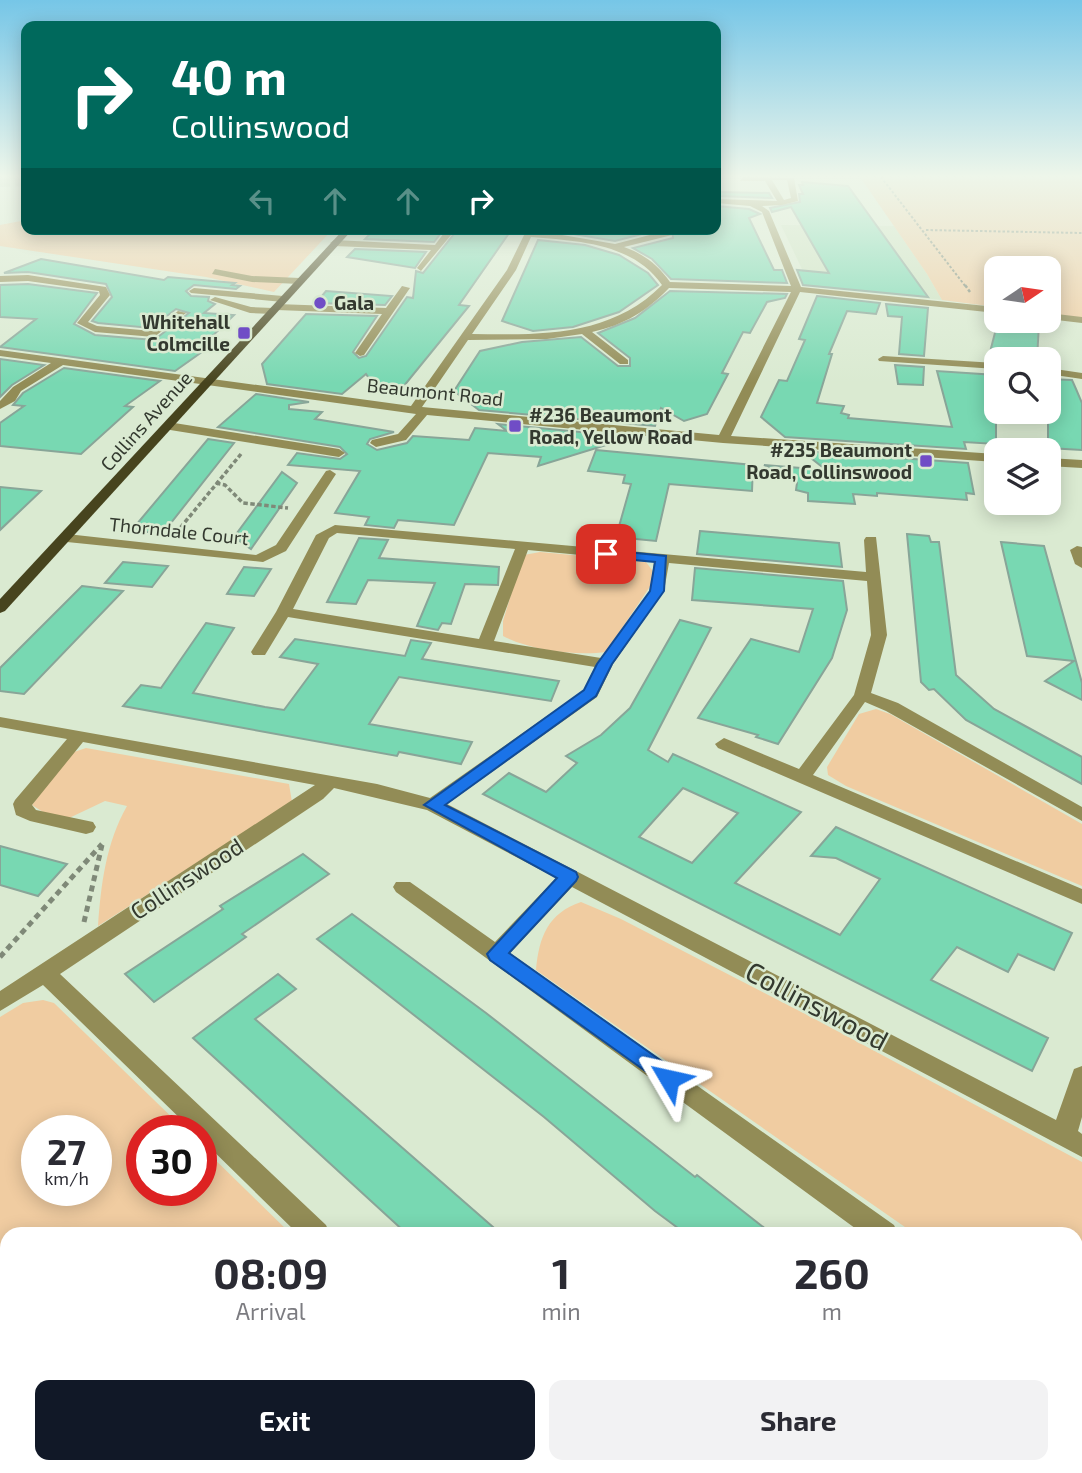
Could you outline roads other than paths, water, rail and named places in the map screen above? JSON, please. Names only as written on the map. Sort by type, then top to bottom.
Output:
[{"type":"main road","name":"Collins Avenue","points":[[0,608],[332,246]]},
{"type":"street","points":[[405,246],[437,247]]},
{"type":"street","points":[[376,443],[402,437],[511,270],[523,246]]},
{"type":"street","points":[[609,246],[661,271],[667,285]]},
{"type":"street","points":[[615,247],[620,246]]},
{"type":"street","points":[[723,439],[797,289],[779,246]]},
{"type":"street","points":[[421,268],[437,247]]},
{"type":"street","points":[[215,272],[253,279],[300,281]]},
{"type":"street","points":[[0,279],[28,278],[103,289],[105,295],[82,323],[84,327],[154,334],[181,313]]},
{"type":"street","points":[[667,285],[797,289],[984,309]]},
{"type":"street","points":[[467,337],[534,337],[583,330],[635,314],[654,303],[667,285]]},
{"type":"street","points":[[360,354],[405,288]]},
{"type":"street","points":[[194,291],[277,306],[388,311]]},
{"type":"street","points":[[205,299],[228,302],[250,310],[277,306]]},
{"type":"street","points":[[1061,318],[1082,320]]},
{"type":"street","points":[[583,330],[624,362]]},
{"type":"street","name":"Beaumont Road","points":[[0,353],[419,410],[723,439],[984,457]]},
{"type":"street","points":[[883,359],[984,365]]},
{"type":"street","points":[[0,406],[11,399],[17,388],[62,361]]},
{"type":"street","points":[[1061,374],[1082,376]]},
{"type":"street","points":[[168,426],[339,453]]},
{"type":"street","points":[[1061,463],[1082,464]]},
{"type":"street","name":"Thorndale Court","points":[[66,538],[258,559],[281,548],[330,474]]},
{"type":"street","points":[[260,652],[284,612],[323,535],[335,530],[872,577]]},
{"type":"street","points":[[803,776],[862,695],[879,635],[872,577],[871,540]]},
{"type":"street","points":[[485,644],[523,546]]},
{"type":"street","points":[[433,805],[591,693],[605,664],[657,591],[662,559]]},
{"type":"street","points":[[284,612],[605,664]]},
{"type":"street","points":[[862,695],[892,707],[1082,815]]},
{"type":"street","name":"Collinswood","points":[[0,722],[377,790],[433,805],[1073,1141],[1082,1076]]},
{"type":"street","points":[[79,736],[22,804],[23,810],[30,815],[86,827]]},
{"type":"street","points":[[724,744],[1082,897]]},
{"type":"street","name":"Collinswood","points":[[0,1002],[316,795],[328,783]]},
{"type":"street","points":[[496,954],[569,877]]},
{"type":"street","points":[[403,887],[875,1227]]},
{"type":"street","points":[[44,972],[310,1227]]},
{"type":"place","name":"Gala","points":[[320,303]]},
{"type":"place","name":"Whitehall Colmcille","points":[[244,333]]},
{"type":"place","name":"#236 Beaumont Road, Yellow Road","points":[[515,426]]},
{"type":"place","name":"#235 Beaumont Road, Collinswood","points":[[926,461]]}]
